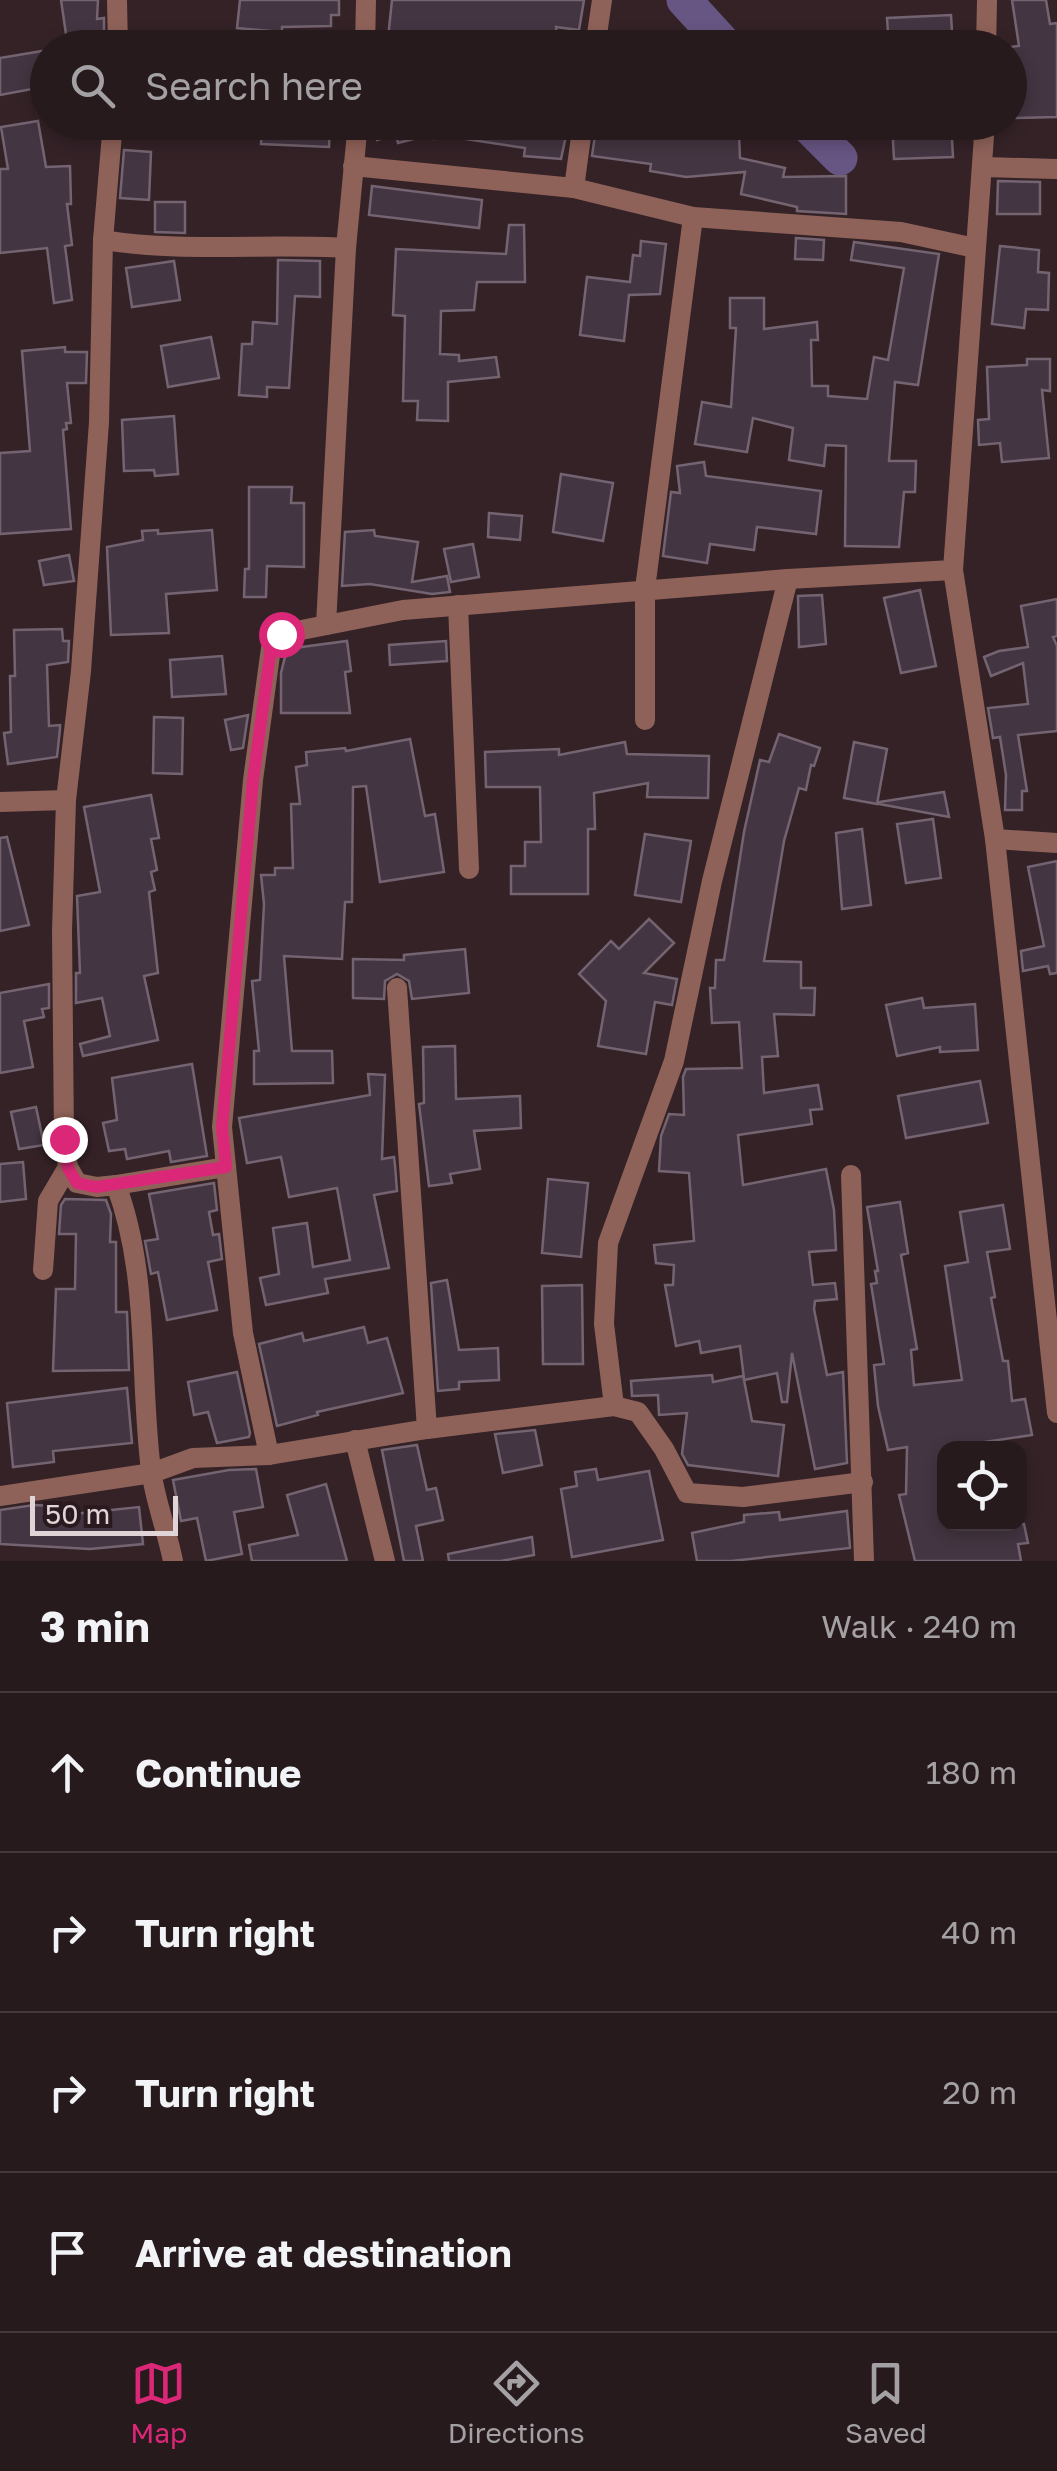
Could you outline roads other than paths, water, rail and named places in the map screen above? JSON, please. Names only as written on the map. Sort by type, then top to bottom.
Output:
[{"type":"street","points":[[117,0],[118,30]]},
{"type":"street","points":[[365,30],[366,0]]},
{"type":"street","points":[[597,30],[602,0]]},
{"type":"street","points":[[986,30],[987,0]]},
{"type":"street","points":[[111,140],[103,240],[99,422],[81,670],[66,800],[62,931],[64,1139],[68,1168],[77,1183],[96,1187],[226,1167]]},
{"type":"street","points":[[326,625],[346,248],[356,140]]},
{"type":"street","points":[[574,188],[581,140]]},
{"type":"street","points":[[985,140],[953,570],[995,839],[1057,1413]]},
{"type":"street","points":[[354,166],[574,188],[693,217],[901,232],[975,248]]},
{"type":"street","points":[[984,166],[1057,169]]},
{"type":"street","points":[[646,720],[646,590],[693,217]]},
{"type":"street","points":[[103,240],[167,249],[290,245],[346,248]]},
{"type":"street","points":[[270,1455],[243,1333],[222,1127],[253,780],[271,648],[281,634],[403,610],[788,578],[953,570]]},
{"type":"street","points":[[614,1406],[604,1324],[608,1242],[674,1061],[712,882],[788,578]]},
{"type":"street","points":[[458,605],[469,869]]},
{"type":"street","points":[[0,802],[66,800]]},
{"type":"street","points":[[995,839],[1057,843]]},
{"type":"street","points":[[396,988],[427,1429]]},
{"type":"street","points":[[43,1270],[48,1200],[68,1168]]},
{"type":"street","points":[[851,1175],[864,1561]]},
{"type":"street","points":[[116,1184],[126,1210],[141,1316],[152,1472],[173,1561]]},
{"type":"street","points":[[1034,1200],[1057,1200]]},
{"type":"street","points":[[0,1496],[152,1472],[194,1458],[270,1455],[427,1429],[614,1406],[638,1412],[664,1449],[687,1494],[743,1497],[863,1482]]},
{"type":"street","points":[[355,1440],[385,1561]]},
{"type":"waterway","points":[[684,0],[712,30]]},
{"type":"waterway","points":[[822,140],[840,158]]}]
